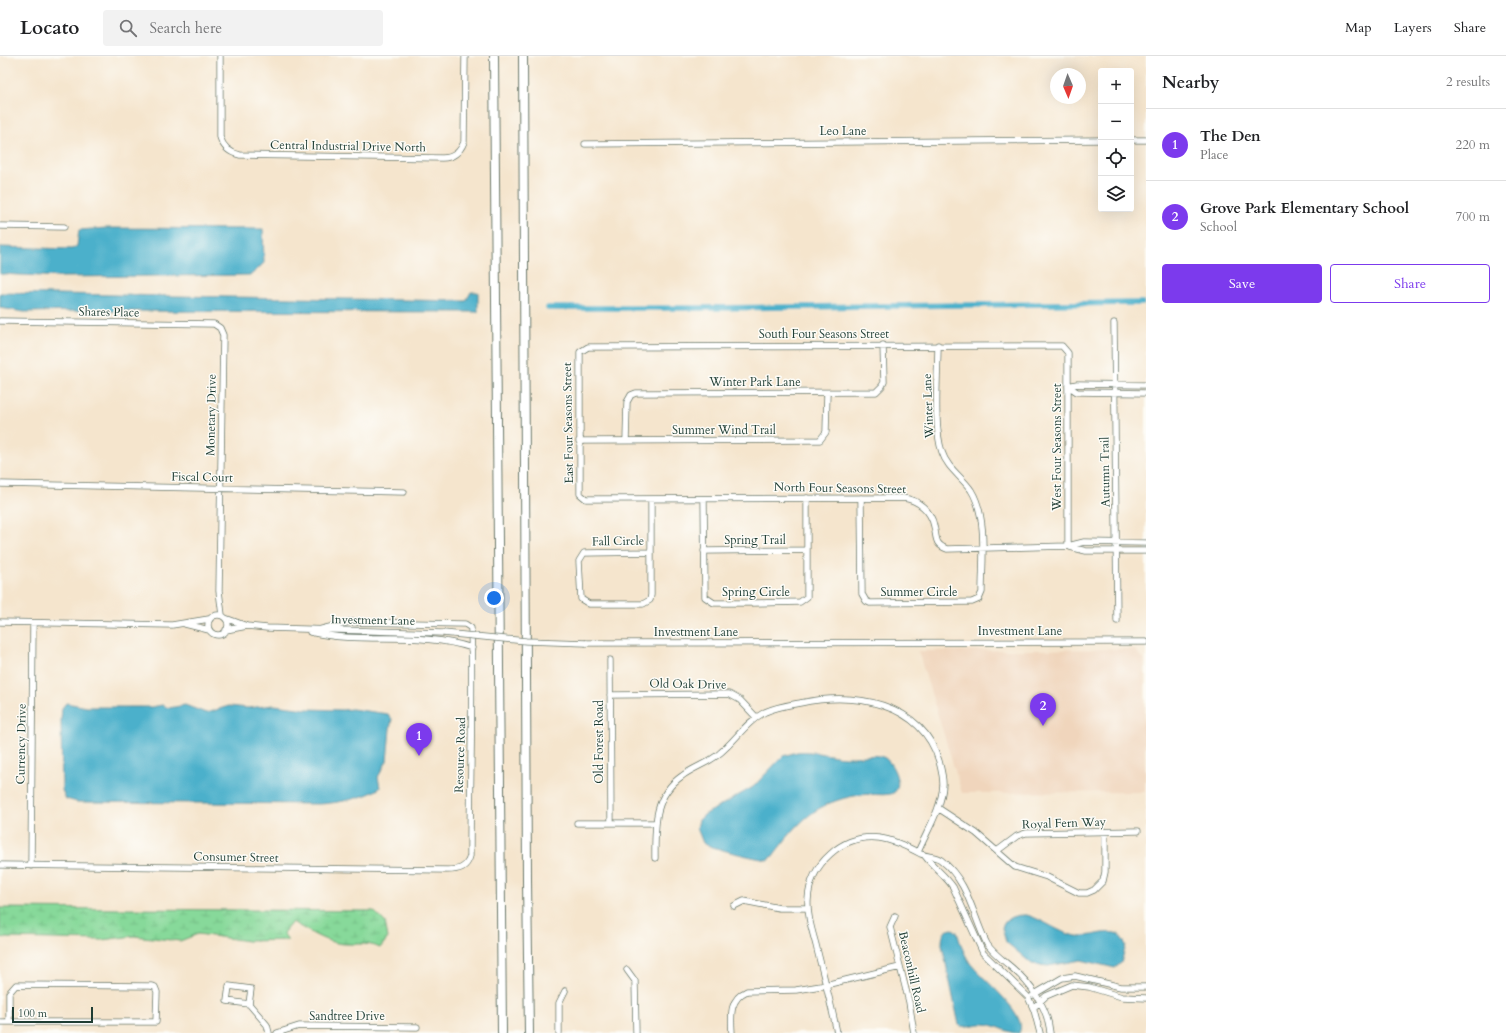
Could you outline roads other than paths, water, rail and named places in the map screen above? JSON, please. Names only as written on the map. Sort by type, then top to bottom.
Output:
[{"type":"highway","points":[[494,56],[502,1033]]},
{"type":"highway","points":[[523,56],[529,1033]]},
{"type":"street","name":"Central Industrial Drive North","points":[[220,56],[221,140],[226,148],[240,155],[442,158],[450,157],[457,153],[464,142],[465,56]]},
{"type":"street","name":"Leo Lane","points":[[585,144],[1098,140]]},
{"type":"street","points":[[1134,140],[1146,140]]},
{"type":"street","points":[[0,226],[64,227]]},
{"type":"street","name":"Shares Place","points":[[0,321],[218,326]]},
{"type":"street","name":"Autumn Trail","points":[[1114,323],[1117,621]]},
{"type":"street","name":"Monetary Drive","points":[[218,326],[223,335],[223,406],[220,489],[220,602],[224,617]]},
{"type":"street","name":"South Four Seasons Street","points":[[582,349],[588,347],[883,345],[1023,345],[1062,346],[1065,348]]},
{"type":"street","name":"Winter Park Lane","points":[[626,441],[626,402],[631,395],[636,393],[872,393],[879,390],[884,382],[883,345]]},
{"type":"street","name":"Winter Lane","points":[[938,345],[938,426],[940,448],[947,463],[967,485],[977,503],[980,515],[982,549]]},
{"type":"street","name":"West Four Seasons Street","points":[[1065,348],[1068,353],[1068,546]]},
{"type":"street","name":"East Four Seasons Street","points":[[582,349],[578,356],[580,490],[583,497]]},
{"type":"street","points":[[1068,386],[1076,384],[1146,385]]},
{"type":"street","points":[[1068,386],[1077,392],[1146,393]]},
{"type":"street","name":"Summer Wind Trail","points":[[579,441],[820,440],[826,432],[827,393]]},
{"type":"street","name":"Fiscal Court","points":[[0,484],[404,492]]},
{"type":"street","name":"North Four Seasons Street","points":[[583,497],[586,499],[603,500],[903,498],[916,501],[926,509],[934,526],[936,541],[941,547],[947,549],[1068,546]]},
{"type":"street","name":"Spring Circle","points":[[704,499],[705,597],[714,603],[754,603],[804,601],[808,593],[807,498]]},
{"type":"street","name":"Summer Circle","points":[[861,498],[862,594],[866,601],[870,603],[976,601],[982,592],[982,549]]},
{"type":"street","name":"Fall Circle","points":[[651,499],[652,595],[647,602],[589,604],[581,599],[580,561],[584,553],[651,552]]},
{"type":"street","points":[[1068,546],[1084,542],[1146,543]]},
{"type":"street","points":[[1068,546],[1086,551],[1146,551]]},
{"type":"street","name":"Spring Trail","points":[[704,551],[807,550]]},
{"type":"street","name":"Monetary Drive","points":[[211,618],[220,602]]},
{"type":"street","points":[[0,622],[184,623],[224,617],[228,624],[226,630],[218,635],[209,630],[184,623]]},
{"type":"street","name":"Investment Lane","points":[[224,617],[247,626]]},
{"type":"street","points":[[209,630],[207,624],[211,618]]},
{"type":"street","name":"Resource Road","points":[[318,630],[350,622],[465,624],[471,628],[472,747],[469,771],[469,862]]},
{"type":"street","name":"Currency Drive","points":[[31,866],[34,623]]},
{"type":"street","name":"Investment Lane","points":[[226,630],[247,626],[318,630],[443,633],[526,641],[586,644],[1146,642]]},
{"type":"street","points":[[299,629],[334,637],[442,640],[472,648]]},
{"type":"street","name":"Old Forest Road","points":[[610,660],[611,823]]},
{"type":"street","name":"Old Oak Drive","points":[[610,695],[729,694],[740,700],[756,717]]},
{"type":"street","points":[[655,858],[655,823],[659,803],[674,782],[721,752],[745,726],[756,717],[784,706],[825,699],[864,700],[892,710],[919,727],[935,749],[942,771],[943,783],[938,808],[918,852]]},
{"type":"street","points":[[938,808],[964,824],[1018,869],[1047,878],[1079,893],[1087,893],[1098,887],[1105,876],[1105,832]]},
{"type":"street","points":[[577,823],[655,823]]},
{"type":"street","name":"Royal Fern Way","points":[[997,852],[1017,836],[1026,833],[1138,831]]},
{"type":"street","points":[[837,1033],[808,908],[809,891],[814,874],[824,860],[842,846],[858,840],[878,838],[895,842],[925,856],[939,859],[954,872],[964,887],[988,945],[1019,974],[1035,993],[1049,1025],[1050,1033]]},
{"type":"street","points":[[925,856],[946,878],[955,891],[983,953],[1028,997],[1033,1008],[1040,1033]]},
{"type":"street","name":"Consumer Street","points":[[0,866],[455,870],[463,868],[469,862]]},
{"type":"street","points":[[734,906],[744,901],[779,908],[808,908]]},
{"type":"street","name":"Beaconhill Road","points":[[895,916],[890,927],[914,1033]]},
{"type":"street","points":[[732,1033],[733,1005],[743,993],[751,990],[796,990],[826,985],[900,966]]},
{"type":"street","points":[[627,970],[635,981],[636,1033]]},
{"type":"street","points":[[1028,997],[1062,978],[1075,976],[1121,987],[1146,987]]},
{"type":"street","points":[[0,1022],[9,1022],[156,1022],[157,992],[155,987],[151,986],[16,985],[9,993],[9,1022]]},
{"type":"street","points":[[1033,1008],[1046,996],[1072,985],[1089,987],[1122,997],[1146,998]]},
{"type":"street","points":[[249,1004],[251,989],[229,986],[227,1001],[249,1004],[267,1025],[269,1033]]},
{"type":"street","points":[[559,1033],[560,1003],[565,991]]},
{"type":"street","name":"Sandtree Drive","points":[[278,1033],[299,1026],[417,1027]]},
{"type":"water","points":[[107,228],[263,229],[264,263],[251,275],[62,277],[0,274],[0,247],[72,249],[77,246],[79,230]]},
{"type":"water","points":[[471,292],[478,292],[478,312],[24,312],[0,308],[0,293],[466,301]]},
{"type":"water","points":[[66,703],[87,707],[152,707],[162,705],[169,708],[185,705],[206,713],[229,706],[248,708],[274,705],[306,709],[352,709],[388,714],[392,719],[387,761],[378,777],[380,788],[367,795],[320,804],[77,802],[66,799],[62,790],[61,720],[62,708]]},
{"type":"water","points":[[797,752],[811,752],[845,757],[873,755],[885,758],[896,774],[898,786],[895,792],[891,794],[868,794],[844,798],[819,809],[799,824],[768,860],[745,856],[703,843],[697,828],[699,820],[704,815],[753,787],[783,756]]},
{"type":"water","points":[[1027,915],[1076,936],[1087,936],[1108,932],[1119,934],[1126,945],[1121,963],[1115,968],[1081,960],[1048,966],[1032,964],[1006,942],[1002,928],[1006,921],[1012,917]]},
{"type":"water","points":[[953,929],[957,932],[962,948],[970,963],[1003,997],[1018,1017],[1021,1025],[1019,1033],[1010,1032],[988,1024],[959,1025],[942,945],[942,939],[945,932]]},
{"type":"waterway","points":[[548,308],[699,308],[1142,303]]},
{"type":"place","name":"Grove Park Elementary School","points":[[1043,726]]},
{"type":"place","name":"The Den","points":[[419,756]]}]
